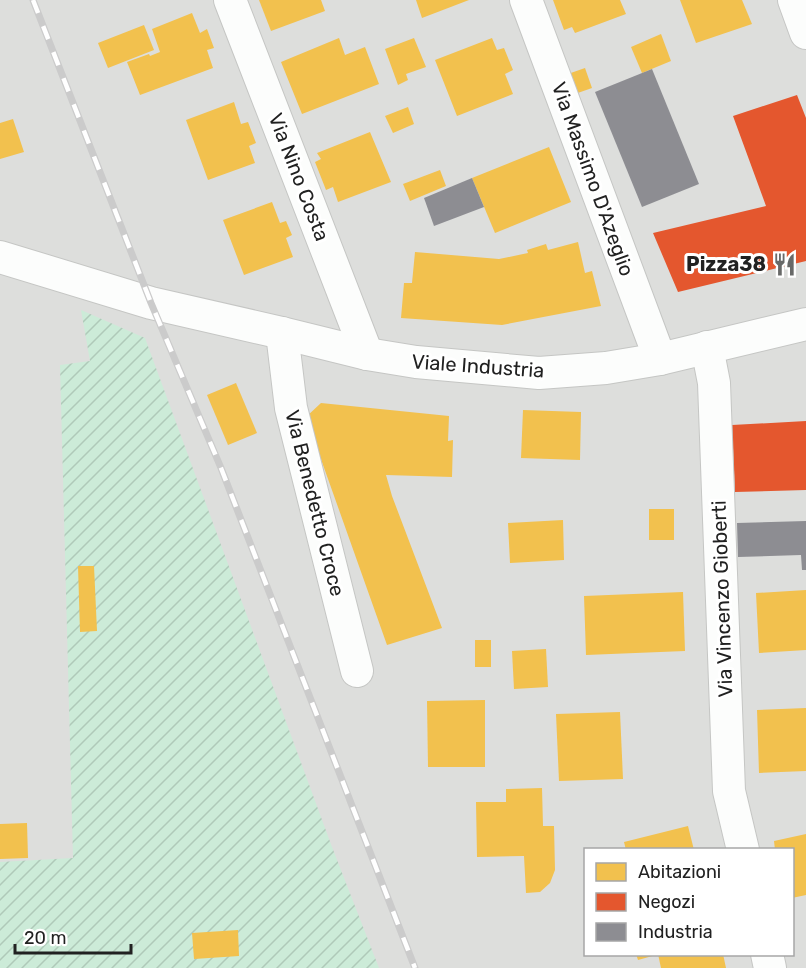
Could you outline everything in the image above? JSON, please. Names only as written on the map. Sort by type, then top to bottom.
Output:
[{"type":"street","name":"Via Nino Costa","points":[[230,0],[367,354]]},
{"type":"street","name":"Via Massimo D'Azeglio","points":[[526,0],[660,359]]},
{"type":"street","points":[[794,0],[806,33]]},
{"type":"street","name":"Viale Industria","points":[[0,257],[151,303],[367,354],[416,362],[539,373],[606,368],[660,359],[806,324]]},
{"type":"street","name":"Via Benedetto Croce","points":[[282,333],[291,408],[357,671]]},
{"type":"street","name":"Via Vincenzo Gioberti","points":[[707,347],[714,383],[729,791],[743,848]]},
{"type":"shaded area","points":[[0,0],[806,0],[806,968],[0,968]]},
{"type":"green space","points":[[81,310],[145,338],[332,847],[379,968],[0,968],[0,862],[73,858],[60,365],[90,361]]},
{"type":"building: Abitazioni","points":[[259,0],[321,0],[325,11],[271,31]]},
{"type":"building: Abitazioni","points":[[416,0],[469,0],[422,18]]},
{"type":"building: Abitazioni","points":[[553,0],[620,0],[626,14],[575,33],[572,27],[564,30]]},
{"type":"building: Abitazioni","points":[[680,0],[742,0],[752,24],[696,43]]},
{"type":"building: Abitazioni","points":[[192,13],[200,33],[207,29],[214,48],[207,50],[213,68],[140,95],[127,62],[160,52],[152,29]]},
{"type":"building: Abitazioni","points":[[144,25],[154,50],[108,68],[98,43]]},
{"type":"building: Abitazioni","points":[[661,34],[671,61],[642,73],[631,47]]},
{"type":"building: Abitazioni","points":[[339,38],[345,55],[365,47],[379,84],[302,114],[281,62]]},
{"type":"building: Abitazioni","points":[[414,38],[426,67],[406,74],[408,80],[398,85],[385,49]]},
{"type":"building: Abitazioni","points":[[492,38],[497,50],[504,48],[513,70],[505,74],[513,94],[457,116],[435,60]]},
{"type":"building: Abitazioni","points":[[585,68],[592,88],[572,95],[565,75]]},
{"type":"building: Abitazioni","points":[[234,102],[241,124],[248,122],[256,143],[249,146],[255,163],[208,180],[186,120]]},
{"type":"building: Abitazioni","points":[[408,107],[414,124],[393,133],[385,116]]},
{"type":"building: Abitazioni","points":[[13,119],[24,152],[0,159],[0,123]]},
{"type":"building: Abitazioni","points":[[370,132],[391,182],[338,202],[333,187],[326,190],[315,162],[321,159],[317,153]]},
{"type":"building: Abitazioni","points":[[549,147],[571,202],[495,233],[472,178]]},
{"type":"building: Abitazioni","points":[[440,170],[446,186],[410,201],[403,184]]},
{"type":"building: Abitazioni","points":[[272,202],[280,223],[286,221],[292,235],[286,238],[293,257],[244,275],[223,220]]},
{"type":"building: Abitazioni","points":[[578,242],[585,273],[592,271],[601,306],[502,325],[401,318],[404,283],[412,283],[415,252],[499,259],[528,253],[527,250],[546,244],[548,250]]},
{"type":"building: Abitazioni","points":[[236,383],[257,433],[228,445],[207,395]]},
{"type":"building: Abitazioni","points":[[321,403],[449,416],[448,441],[453,440],[452,477],[386,475],[442,628],[387,645],[306,417]]},
{"type":"building: Abitazioni","points":[[523,410],[581,412],[580,460],[521,458]]},
{"type":"building: Abitazioni","points":[[649,509],[674,509],[674,540],[649,540]]},
{"type":"building: Abitazioni","points":[[563,520],[564,560],[510,563],[508,523]]},
{"type":"building: Abitazioni","points":[[78,566],[94,566],[97,631],[80,632]]},
{"type":"building: Abitazioni","points":[[806,590],[806,650],[759,653],[756,593]]},
{"type":"building: Abitazioni","points":[[683,592],[685,651],[586,655],[584,596]]},
{"type":"building: Abitazioni","points":[[475,640],[491,640],[491,667],[475,667]]},
{"type":"building: Abitazioni","points":[[546,649],[548,687],[514,689],[512,651]]},
{"type":"building: Abitazioni","points":[[485,700],[485,767],[428,767],[427,701]]},
{"type":"building: Abitazioni","points":[[806,708],[806,771],[759,773],[757,710]]},
{"type":"building: Abitazioni","points":[[620,712],[623,779],[559,781],[556,714]]},
{"type":"building: Abitazioni","points":[[542,788],[543,826],[554,826],[555,870],[550,883],[540,892],[526,893],[524,856],[477,857],[476,802],[506,802],[506,789]]},
{"type":"building: Abitazioni","points":[[27,823],[28,858],[0,859],[0,824]]},
{"type":"building: Abitazioni","points":[[688,826],[694,848],[626,848],[624,842]]},
{"type":"building: Abitazioni","points":[[806,834],[806,895],[794,898],[794,848],[775,848],[774,841]]},
{"type":"building: Abitazioni","points":[[238,930],[239,956],[194,959],[192,933]]},
{"type":"building: Abitazioni","points":[[637,956],[652,956],[638,960]]},
{"type":"building: Abitazioni","points":[[658,956],[723,956],[726,968],[661,968]]},
{"type":"building: Negozi","points":[[797,95],[806,118],[806,261],[678,292],[653,233],[766,206],[733,116]]},
{"type":"building: Negozi","points":[[806,421],[806,490],[735,492],[732,425]]},
{"type":"building: Industria","points":[[652,69],[699,184],[642,207],[595,92]]},
{"type":"building: Industria","points":[[472,178],[484,207],[434,226],[424,198]]},
{"type":"building: Industria","points":[[806,521],[806,570],[802,570],[801,555],[738,557],[737,523]]},
{"type":"railway","points":[[33,0],[151,303],[221,468],[415,968]]},
{"type":"place","name":"Pizza38","points":[[784,264]]}]
